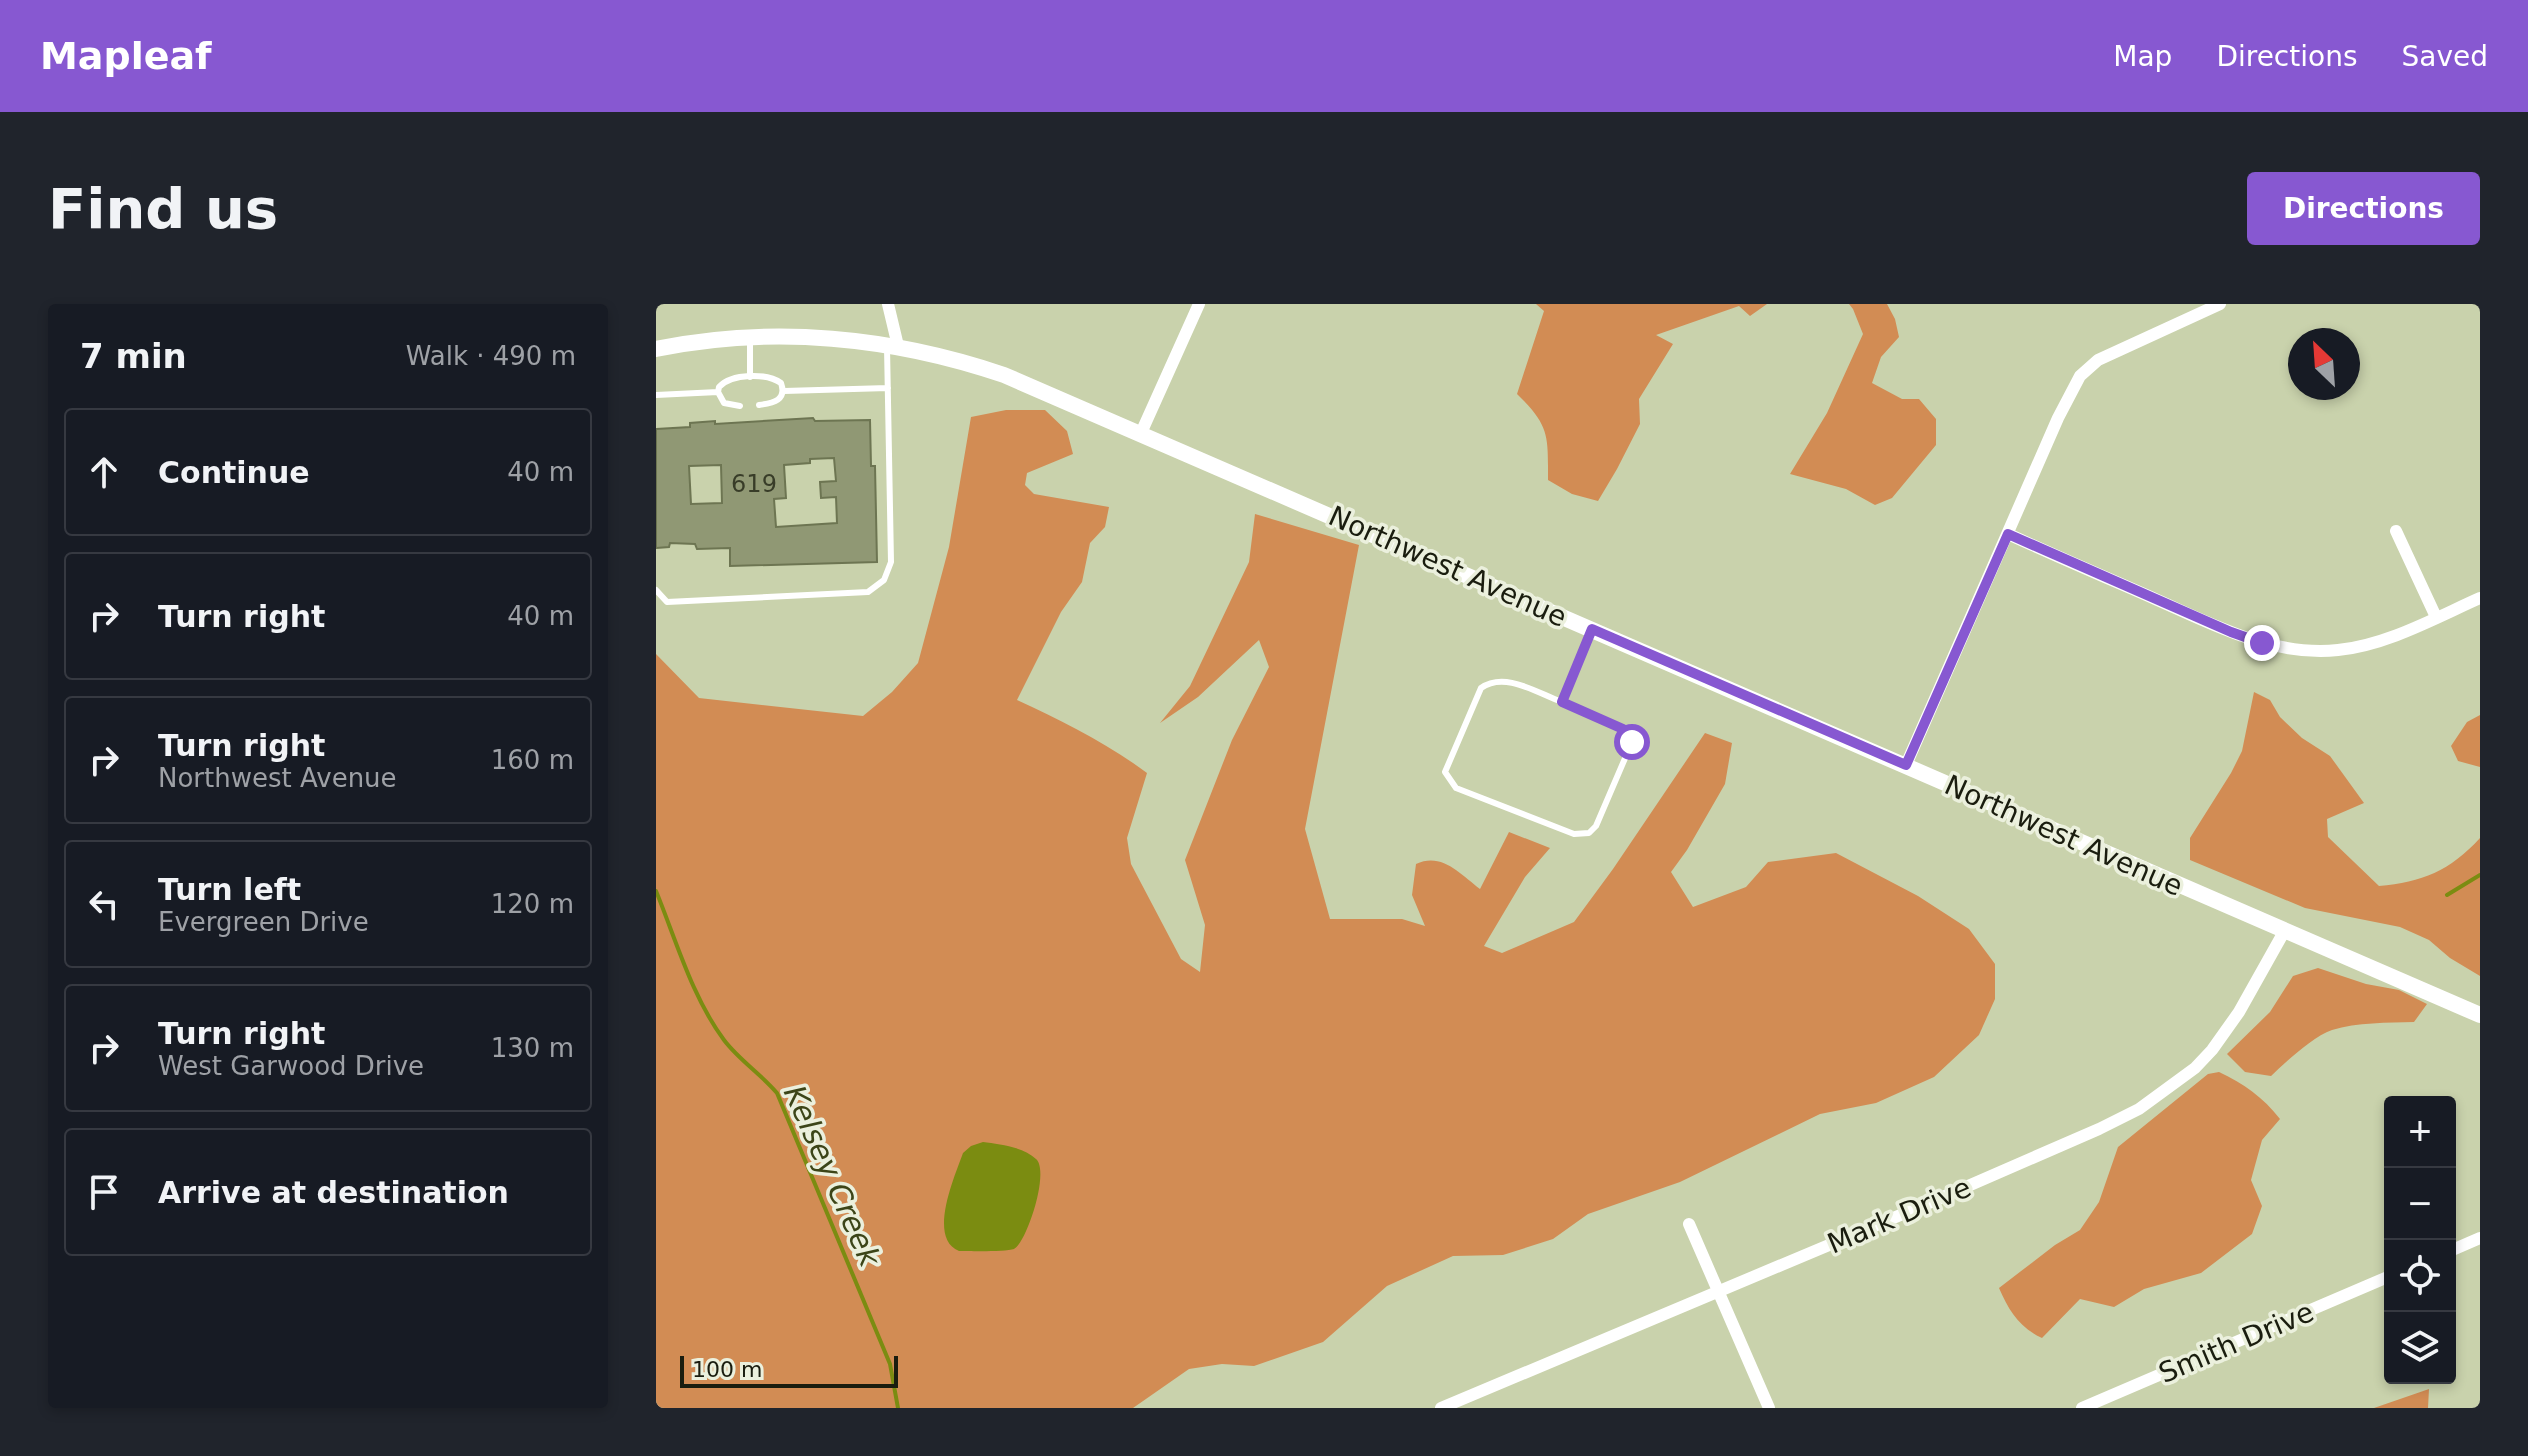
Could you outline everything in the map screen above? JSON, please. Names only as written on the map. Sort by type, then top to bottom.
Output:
[{"type":"street","points":[[888,304],[892,345]]},
{"type":"street","points":[[1141,433],[1199,304]]},
{"type":"street","points":[[1906,765],[2058,418],[2080,376],[2107,354],[2220,304]]},
{"type":"street","name":"Northwest Avenue","points":[[656,349],[750,337],[807,337],[892,345],[1004,375],[2480,1015]]},
{"type":"street","points":[[2396,531],[2436,617]]},
{"type":"street","points":[[2008,534],[2231,632],[2291,650],[2316,652],[2363,646],[2480,598]]},
{"type":"street","name":"Mark Drive","points":[[1441,1408],[2041,1155],[2139,1109],[2195,1068],[2212,1050],[2239,1012],[2285,930]]},
{"type":"street","points":[[1689,1224],[1769,1408]]},
{"type":"street","points":[[2456,1248],[2480,1238]]},
{"type":"street","name":"Smith Drive","points":[[2082,1408],[2384,1279]]},
{"type":"lane","points":[[750,337],[750,377]]},
{"type":"lane","points":[[656,590],[667,602],[868,592],[884,580],[891,562],[888,388],[892,345]]},
{"type":"lane","points":[[718,392],[724,382],[750,377],[774,378],[781,383],[784,391]]},
{"type":"lane","points":[[784,391],[888,388]]},
{"type":"lane","points":[[759,405],[776,402],[784,391]]},
{"type":"lane","points":[[656,395],[718,392]]},
{"type":"lane","points":[[718,392],[724,403],[740,406]]},
{"type":"lane","points":[[1562,702],[1592,629]]},
{"type":"lane","points":[[1503,679],[1562,702],[1623,729],[1632,742],[1596,826],[1589,833],[1583,835],[1559,828],[1456,788],[1449,780],[1445,772],[1481,688],[1503,679]]},
{"type":"shaded area","points":[[1536,304],[1767,304],[1750,316],[1739,306],[1656,335],[1673,344],[1639,399],[1640,424],[1598,501],[1572,494],[1548,480],[1545,432],[1536,415],[1517,394],[1544,311]]},
{"type":"shaded area","points":[[1849,304],[1887,304],[1899,337],[1881,357],[1872,383],[1902,399],[1919,399],[1936,419],[1936,445],[1892,498],[1875,505],[1846,489],[1790,474],[1827,413],[1863,334]]},
{"type":"shaded area","points":[[1006,410],[1045,410],[1067,431],[1073,454],[1027,473],[1025,485],[1034,494],[1109,507],[1105,527],[1090,543],[1082,582],[1061,612],[1017,700],[1100,742],[1147,773],[1127,838],[1131,864],[1181,959],[1200,972],[1205,925],[1185,860],[1232,740],[1269,667],[1259,640],[1198,697],[1160,723],[1190,686],[1249,562],[1255,514],[1359,545],[1305,829],[1330,919],[1402,919],[1425,926],[1412,895],[1416,864],[1434,861],[1450,866],[1480,889],[1509,832],[1550,848],[1525,877],[1484,946],[1502,953],[1574,922],[1705,733],[1732,743],[1725,784],[1671,872],[1693,907],[1746,887],[1768,862],[1836,853],[1918,896],[1969,929],[1995,964],[1995,999],[1979,1035],[1934,1077],[1876,1103],[1820,1114],[1680,1182],[1588,1214],[1553,1239],[1503,1255],[1453,1256],[1387,1286],[1323,1342],[1254,1366],[1222,1364],[1189,1369],[1133,1408],[656,1408],[656,654],[699,698],[863,716],[892,692],[918,663],[949,547],[971,417]]},
{"type":"shaded area","points":[[2254,692],[2270,700],[2280,717],[2302,738],[2330,756],[2364,803],[2327,819],[2328,837],[2379,886],[2434,873],[2458,859],[2480,838],[2480,976],[2450,958],[2429,940],[2400,927],[2305,908],[2190,860],[2190,838],[2242,751]]},
{"type":"shaded area","points":[[2480,715],[2480,767],[2458,761],[2451,746],[2467,722]]},
{"type":"shaded area","points":[[2318,968],[2366,984],[2399,990],[2427,1004],[2414,1022],[2373,1023],[2324,1033],[2271,1076],[2245,1072],[2227,1054],[2270,1012],[2293,976]]},
{"type":"shaded area","points":[[2219,1072],[2252,1092],[2280,1119],[2262,1140],[2251,1180],[2262,1206],[2252,1234],[2201,1273],[2144,1289],[2114,1307],[2080,1299],[2042,1338],[2027,1329],[2011,1311],[1999,1288],[2080,1230],[2099,1202],[2118,1147],[2208,1074]]},
{"type":"shaded area","points":[[983,1142],[1018,1149],[1036,1159],[1040,1166],[1039,1191],[1025,1234],[1014,1249],[959,1251],[950,1244],[945,1233],[946,1206],[963,1153]]},
{"type":"shaded area","points":[[2429,1389],[2428,1408],[2374,1408]]},
{"type":"building","points":[[813,418],[815,421],[870,420],[871,466],[875,466],[877,562],[730,566],[730,548],[697,549],[695,544],[670,543],[669,547],[656,548],[656,429],[690,427],[690,423],[715,421],[715,424]],"holes":[[[834,458],[836,481],[820,482],[821,498],[836,497],[837,523],[776,527],[774,499],[786,498],[784,465]],[[721,465],[722,503],[691,504],[689,466]]]},
{"type":"waterway","points":[[2447,895],[2480,875]]},
{"type":"waterway","name":"Kelsey Creek","points":[[656,891],[694,987],[713,1023],[730,1047],[777,1093],[890,1364],[898,1408]]},
{"type":"route","points":[[1632,742],[1623,729],[1562,702],[1592,629],[1906,765],[2008,534],[2262,643]]}]
